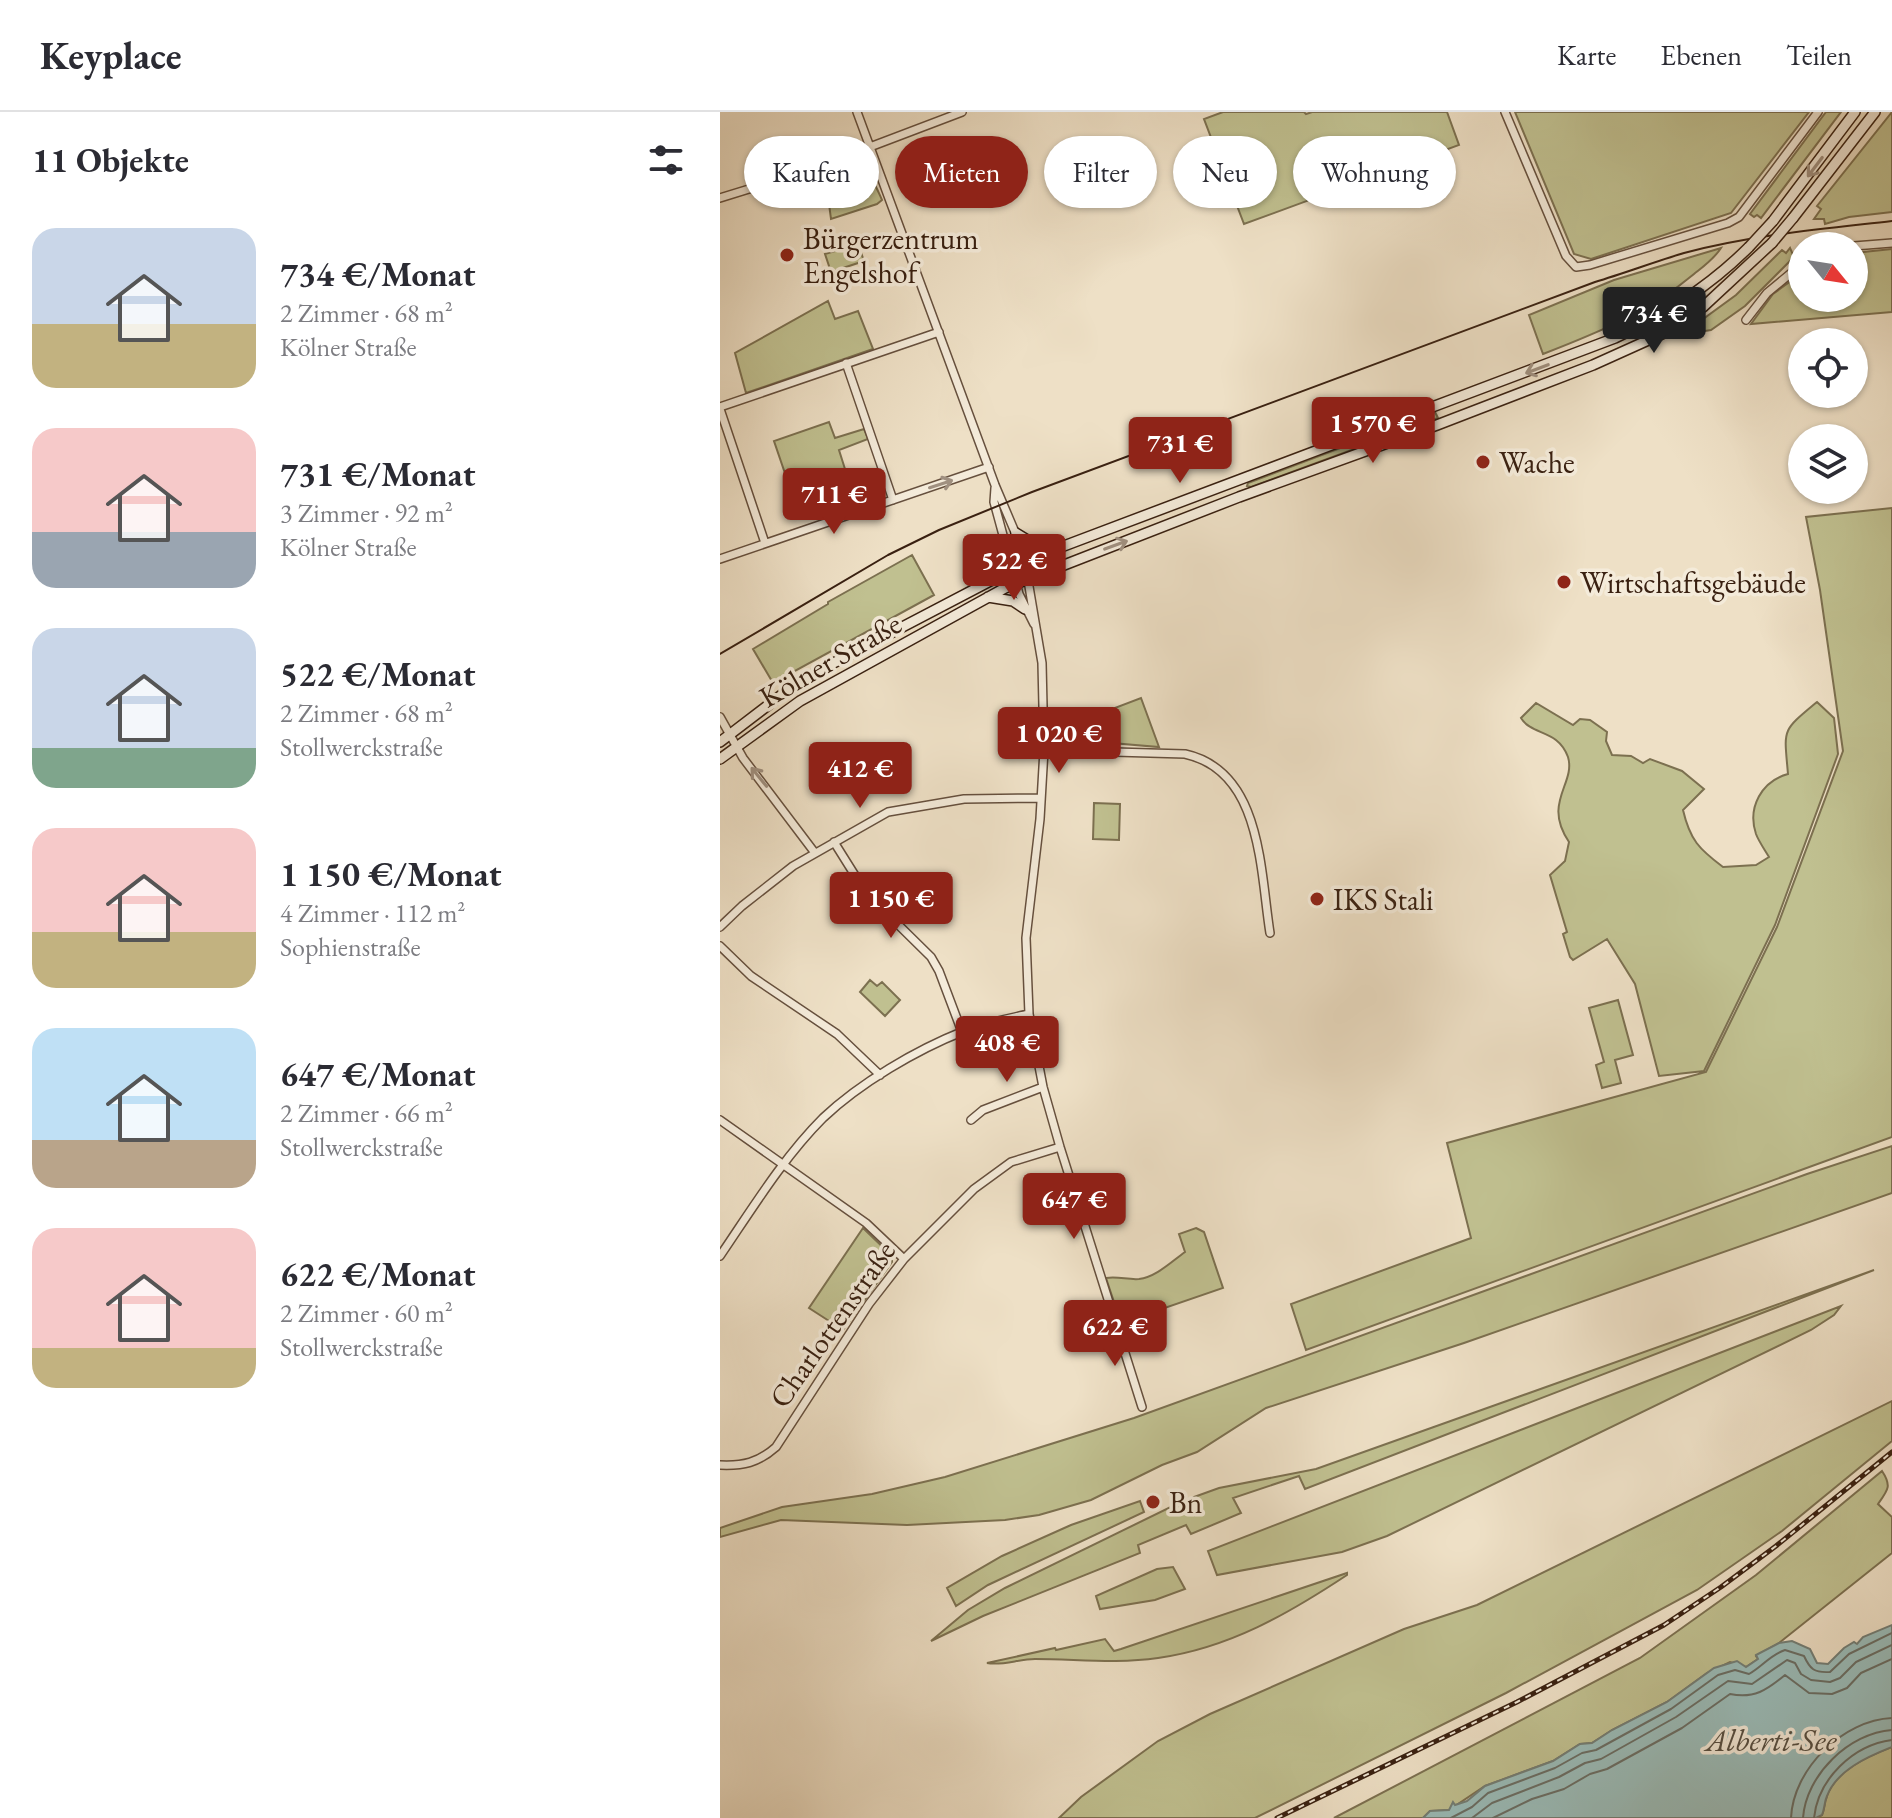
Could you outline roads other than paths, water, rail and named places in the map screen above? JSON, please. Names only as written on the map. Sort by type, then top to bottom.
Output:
[{"type":"main road","name":"Kölner Straße","points":[[720,742],[792,687],[824,668],[1025,562],[1615,338],[1655,318],[1693,294],[1749,247],[1773,221],[1855,112]]},
{"type":"main road","name":"Kölner Straße","points":[[720,759],[800,701],[1027,578],[1437,425],[1622,353],[1664,333],[1703,307],[1772,243],[1875,112]]},
{"type":"main road","points":[[1226,485],[1232,500]]},
{"type":"main road","points":[[1016,533],[1034,544],[1059,548]]},
{"type":"main road","points":[[988,597],[1013,601],[1025,609]]},
{"type":"street","points":[[857,112],[867,136]]},
{"type":"street","points":[[879,143],[962,112]]},
{"type":"street","points":[[1505,112],[1566,256],[1576,267],[1728,223],[1739,217],[1818,112]]},
{"type":"street","points":[[879,168],[1025,562],[1042,663],[1044,750],[1026,938],[1029,1014],[1043,1087],[1060,1147],[1142,1407]]},
{"type":"street","points":[[720,198],[744,191]]},
{"type":"street","points":[[1868,245],[1892,243]]},
{"type":"street","points":[[1746,320],[1767,293],[1788,276]]},
{"type":"street","points":[[765,543],[720,408],[939,332]]},
{"type":"street","points":[[846,363],[893,500]]},
{"type":"street","points":[[720,559],[989,467]]},
{"type":"street","points":[[995,485],[994,502],[1016,583],[1036,629]]},
{"type":"street","points":[[720,717],[736,747],[815,853]]},
{"type":"street","points":[[1044,750],[1185,754],[1203,760],[1223,773],[1236,787],[1250,816],[1270,933]]},
{"type":"street","points":[[720,927],[765,887],[815,853],[888,812],[964,799],[1041,798]]},
{"type":"street","points":[[834,842],[866,893],[931,957],[962,1032]]},
{"type":"street","points":[[720,946],[751,976],[837,1034],[880,1075]]},
{"type":"street","points":[[720,1256],[784,1164],[824,1118],[880,1075],[918,1052],[962,1032],[1029,1014]]},
{"type":"street","points":[[971,1120],[983,1110],[1043,1087]]},
{"type":"street","points":[[720,1120],[866,1223],[904,1259]]},
{"type":"street","name":"Charlottenstraße","points":[[720,1465],[753,1463],[776,1447],[869,1304],[904,1259],[974,1189],[1011,1162],[1060,1147]]},
{"type":"water","name":"Alberti-See","points":[[1892,1625],[1892,1747],[1845,1772],[1832,1787],[1822,1815],[1816,1818],[1423,1818],[1430,1811],[1449,1810],[1453,1802],[1455,1805],[1467,1801],[1485,1786],[1553,1761],[1580,1744],[1592,1743],[1667,1702],[1714,1668],[1737,1661],[1746,1667],[1758,1659],[1756,1655],[1779,1643],[1792,1641],[1810,1649],[1817,1663],[1828,1664],[1844,1648]]},
{"type":"tram line","points":[[720,654],[888,555],[939,530],[1032,492],[1595,282],[1710,247],[1787,233],[1892,221]]},
{"type":"railway","points":[[1277,1818],[1517,1702],[1664,1625],[1776,1546],[1892,1452]]},
{"type":"place","name":"Bürgerzentrum Engelshof","points":[[787,255]]},
{"type":"place","name":"Wache","points":[[1483,462]]},
{"type":"place","name":"Wirtschaftsgebäude","points":[[1564,582]]},
{"type":"place","name":"IKS Stali","points":[[1317,899]]},
{"type":"place","name":"Bn","points":[[1153,1502]]}]
